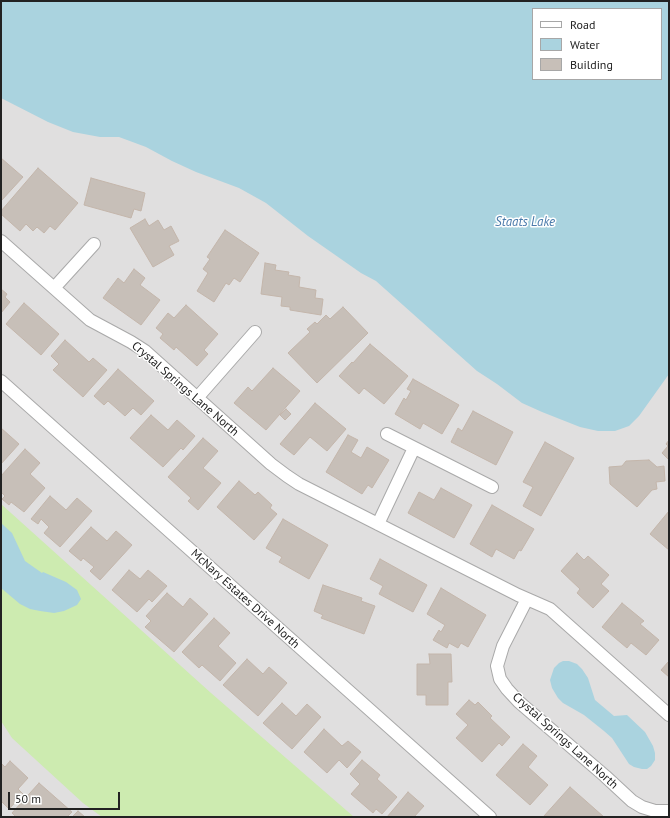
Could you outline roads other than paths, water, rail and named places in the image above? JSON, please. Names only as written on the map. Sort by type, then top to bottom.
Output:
[{"type":"street","name":"Crystal Springs Lane North","points":[[1,241],[90,320],[131,342],[145,352],[271,464],[287,476],[378,524],[527,599],[550,609],[669,715]]},
{"type":"street","points":[[54,288],[94,244]]},
{"type":"street","points":[[197,398],[255,332]]},
{"type":"street","name":"McNary Estates Drive North","points":[[1,381],[490,817]]},
{"type":"street","points":[[387,434],[492,487]]},
{"type":"street","points":[[378,524],[414,448]]},
{"type":"street","name":"Crystal Springs Lane North","points":[[527,599],[503,646],[497,666],[500,679],[519,702],[632,801],[642,807],[655,811],[669,811]]},
{"type":"water","name":"Staats Lake","points":[[1,1],[669,1],[669,374],[639,416],[629,426],[615,431],[598,431],[580,427],[542,412],[522,403],[477,371],[376,281],[361,273],[308,236],[266,203],[239,188],[196,172],[146,147],[119,137],[100,137],[73,132],[48,122],[1,98]]},
{"type":"water","points":[[1,523],[12,533],[25,561],[42,573],[43,572],[66,582],[77,590],[81,599],[77,605],[64,611],[54,613],[30,609],[20,604],[1,588]]},
{"type":"water","points":[[563,661],[569,661],[577,664],[582,669],[588,678],[595,700],[614,716],[627,715],[645,732],[653,746],[655,753],[655,760],[651,766],[647,769],[642,769],[629,764],[612,738],[584,715],[563,703],[558,698],[552,688],[550,680],[554,668]]}]
